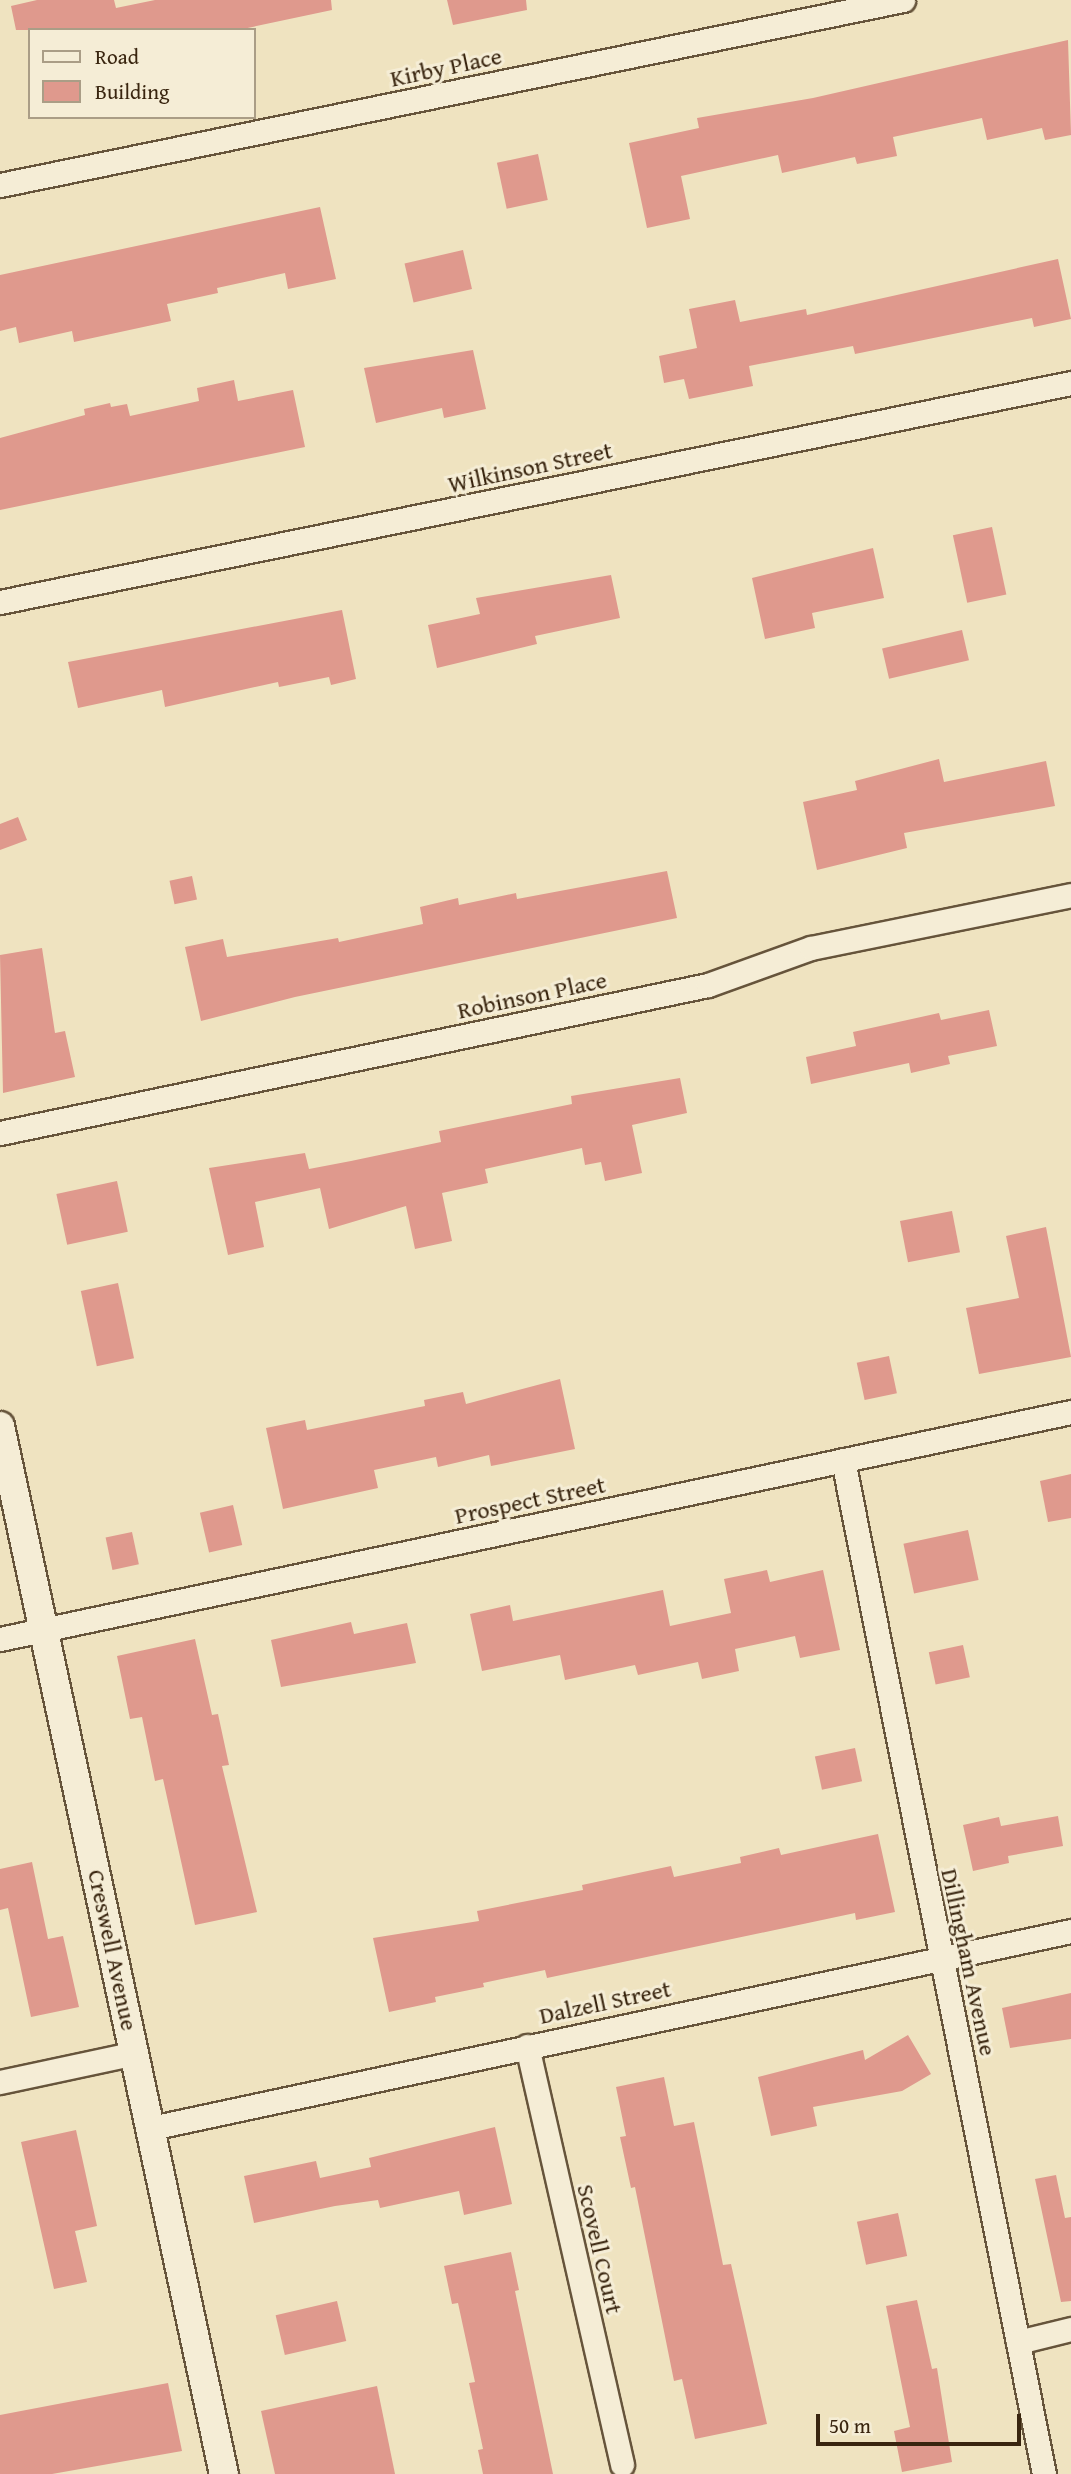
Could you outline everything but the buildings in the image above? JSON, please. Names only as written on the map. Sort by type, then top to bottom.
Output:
[{"type":"street","name":"Kirby Place","points":[[0,185],[903,0]]},
{"type":"street","name":"Wilkinson Street","points":[[0,602],[1071,383]]},
{"type":"street","name":"Robinson Place","points":[[0,1133],[708,985],[811,948],[1071,895]]},
{"type":"street","name":"Prospect Street","points":[[0,1639],[1071,1412]]},
{"type":"street","name":"Creswell Avenue","points":[[0,1426],[224,2474]]},
{"type":"street","name":"Dillingham Avenue","points":[[843,1460],[942,1958],[998,2221],[1044,2474]]},
{"type":"street","name":"Dalzell Street","points":[[151,2128],[1071,1931]]},
{"type":"street","name":"Scovell Court","points":[[527,2046],[622,2464]]},
{"type":"street","points":[[0,2082],[135,2053]]},
{"type":"street","points":[[1018,2342],[1071,2329]]}]
